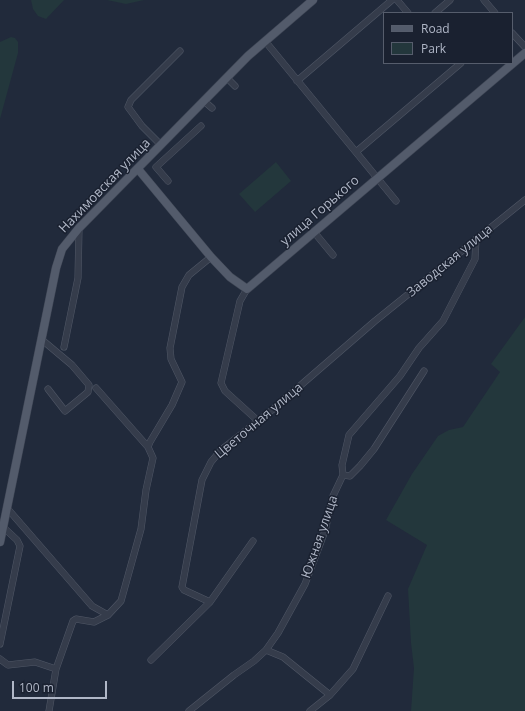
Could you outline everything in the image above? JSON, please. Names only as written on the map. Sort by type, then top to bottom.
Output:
[{"type":"main road","name":"Нахимовская улица","points":[[0,542],[41,339],[59,258],[66,243],[227,78],[265,41],[313,0]]},
{"type":"main road","name":"улица Горького","points":[[513,63],[525,53]]},
{"type":"main road","name":"улица Горького","points":[[247,289],[512,64]]},
{"type":"main road","points":[[138,169],[211,257],[230,277],[247,289]]},
{"type":"street","points":[[298,81],[392,0]]},
{"type":"street","points":[[397,0],[407,12]]},
{"type":"street","points":[[436,12],[450,0]]},
{"type":"street","points":[[484,0],[494,12]]},
{"type":"street","points":[[513,34],[525,47]]},
{"type":"street","points":[[265,41],[396,201]]},
{"type":"street","points":[[161,145],[142,126],[128,107],[131,100],[180,51]]},
{"type":"street","points":[[356,152],[460,64]]},
{"type":"street","points":[[227,78],[235,86]]},
{"type":"street","points":[[204,101],[212,108]]},
{"type":"street","points":[[168,181],[156,167],[201,126]]},
{"type":"street","name":"Заводская улица","points":[[375,322],[525,200]]},
{"type":"street","points":[[64,347],[78,278],[79,228]]},
{"type":"street","points":[[314,232],[334,255]]},
{"type":"street","points":[[424,371],[365,461],[350,476],[343,475],[342,465],[349,435],[400,376],[419,348],[443,321],[475,258],[476,239]]},
{"type":"street","points":[[148,447],[172,405],[182,382],[171,359],[170,348],[182,287],[189,275],[211,257]]},
{"type":"street","name":"улица Горького","points":[[247,289],[240,301],[221,382],[225,391],[258,420]]},
{"type":"street","name":"Цветочная улица","points":[[210,602],[184,590],[182,587],[202,480],[211,462],[221,450],[272,410],[375,322]]},
{"type":"street","points":[[41,339],[72,365],[89,385],[88,392],[65,411],[48,389]]},
{"type":"street","points":[[49,711],[56,669],[73,621],[76,619],[94,622],[108,615],[121,601],[141,529],[146,490],[153,458],[148,447],[96,388]]},
{"type":"street","name":"Южная улица","points":[[189,711],[266,650],[285,622],[305,584],[325,531],[333,496],[343,475]]},
{"type":"street","points":[[7,508],[92,606],[108,615]]},
{"type":"street","points":[[0,644],[20,546],[3,527]]},
{"type":"street","points":[[151,660],[210,602],[254,541]]},
{"type":"street","points":[[310,711],[330,695],[352,669],[388,596]]},
{"type":"street","points":[[266,650],[283,657],[330,695]]},
{"type":"street","points":[[0,659],[8,665],[35,662],[56,669]]},
{"type":"green space","points":[[31,0],[64,0],[46,19],[38,16],[33,9]]},
{"type":"green space","points":[[107,0],[144,0],[126,4]]},
{"type":"green space","points":[[11,37],[15,38],[18,42],[18,53],[0,119],[0,42]]},
{"type":"green space","points":[[276,162],[291,181],[255,212],[239,194]]},
{"type":"green space","points":[[525,317],[525,711],[411,711],[414,668],[408,589],[427,545],[386,520],[412,474],[438,436],[449,430],[463,427],[500,372],[491,364]]}]
